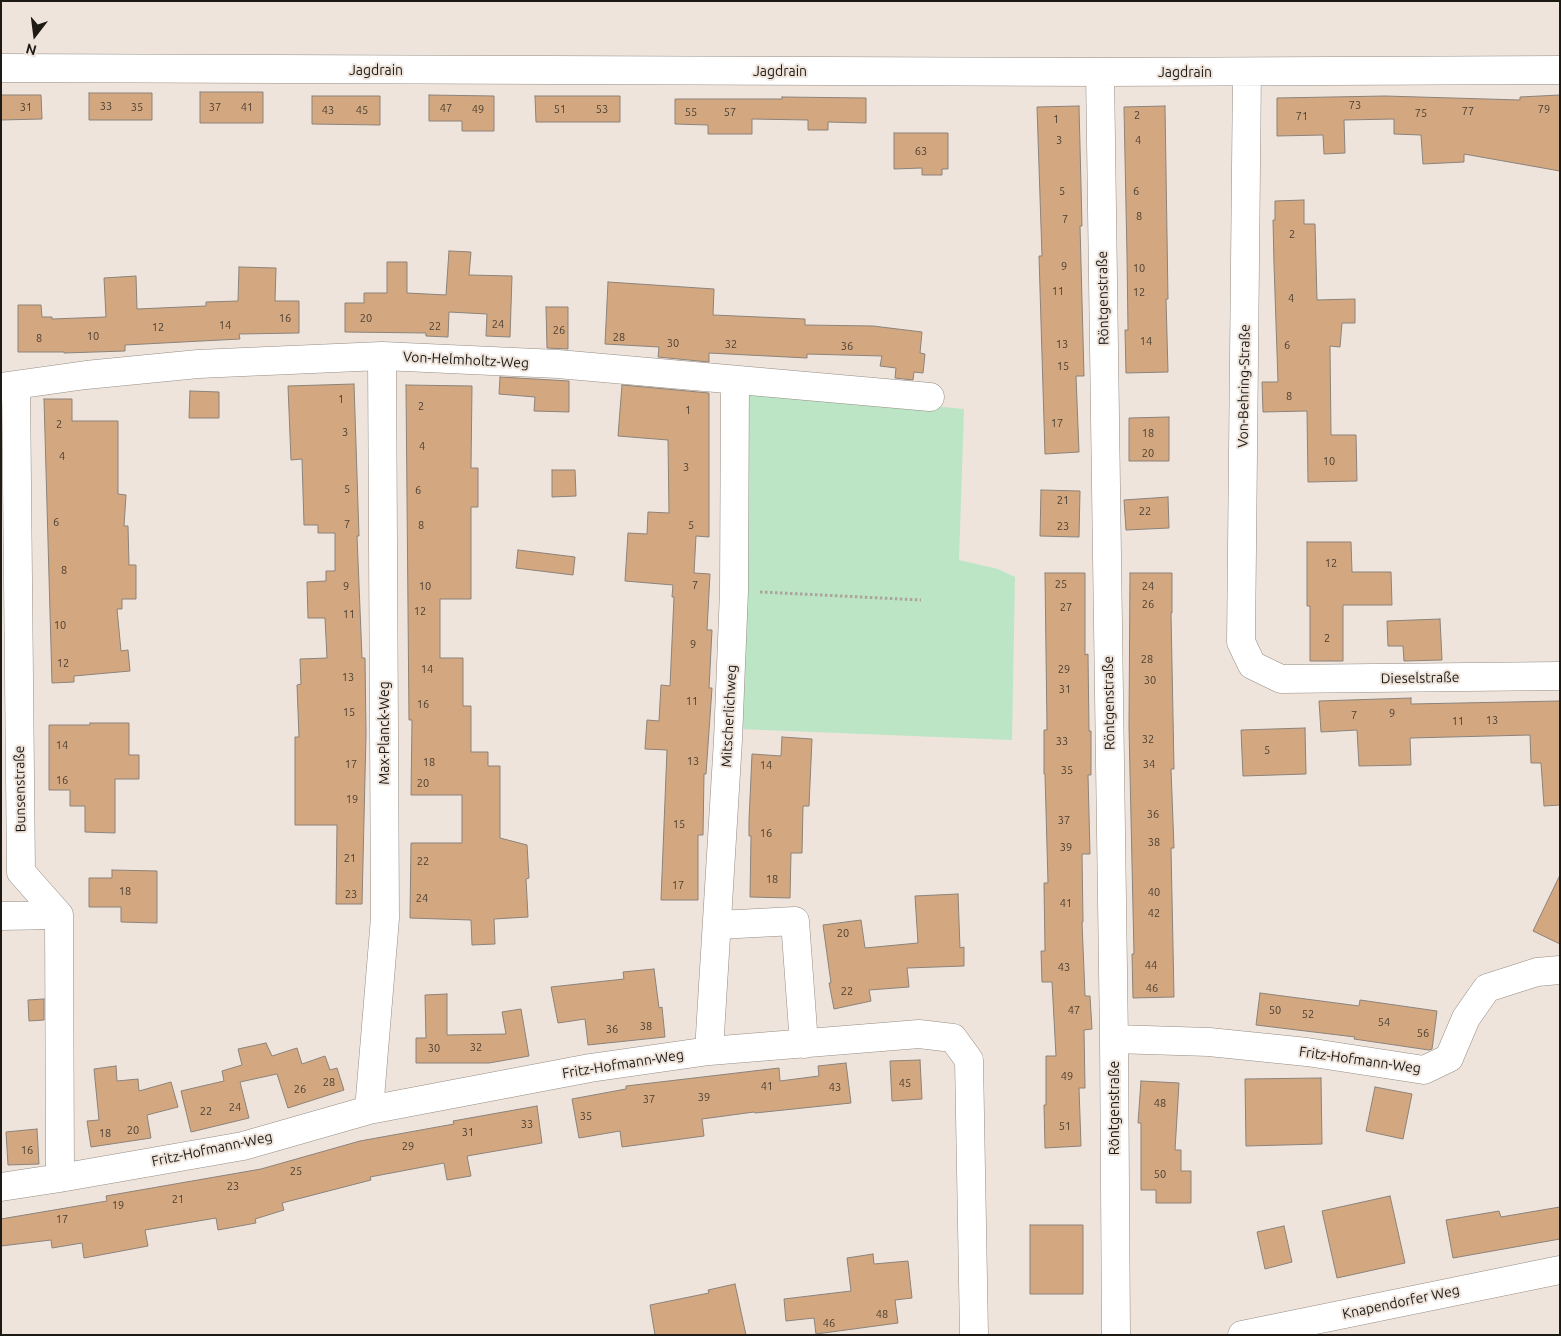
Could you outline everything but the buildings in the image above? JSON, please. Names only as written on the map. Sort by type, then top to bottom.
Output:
[{"type":"street","name":"Jagdrain","points":[[1,68],[1100,72],[1560,70]]},
{"type":"street","name":"Röntgenstraße","points":[[1100,72],[1114,1038],[1116,1335]]},
{"type":"street","name":"Von-Behring-Straße","points":[[1247,72],[1241,642],[1252,665],[1281,679]]},
{"type":"street","name":"Von-Helmholtz-Weg","points":[[8,386],[86,375],[198,364],[382,356],[558,364],[930,397]]},
{"type":"street","name":"Max-Planck-Weg","points":[[368,1110],[385,918],[382,356]]},
{"type":"street","name":"Mitscherlichweg","points":[[709,1051],[718,925],[734,591],[735,380]]},
{"type":"street","name":"Bunsenstraße","points":[[8,386],[21,872],[58,915]]},
{"type":"street","name":"Dieselstraße","points":[[1281,679],[1560,676]]},
{"type":"street","points":[[1,916],[58,915],[60,1178]]},
{"type":"street","points":[[718,925],[795,921],[804,1044]]},
{"type":"street","name":"Fritz-Hofmann-Weg","points":[[1114,1038],[1209,1042],[1297,1051],[1424,1070],[1449,1058],[1466,1018],[1488,988],[1537,972],[1560,970]]},
{"type":"street","name":"Fritz-Hofmann-Weg","points":[[1,1187],[243,1146],[368,1110],[590,1068],[709,1051],[919,1034],[953,1038],[969,1060],[974,1335]]},
{"type":"street","name":"Knapendorfer Weg","points":[[1242,1335],[1560,1270]]},
{"type":"path","points":[[734,591],[921,600]]},
{"type":"green space","points":[[745,388],[964,409],[959,560],[998,569],[1015,577],[1012,740],[739,729]]}]
